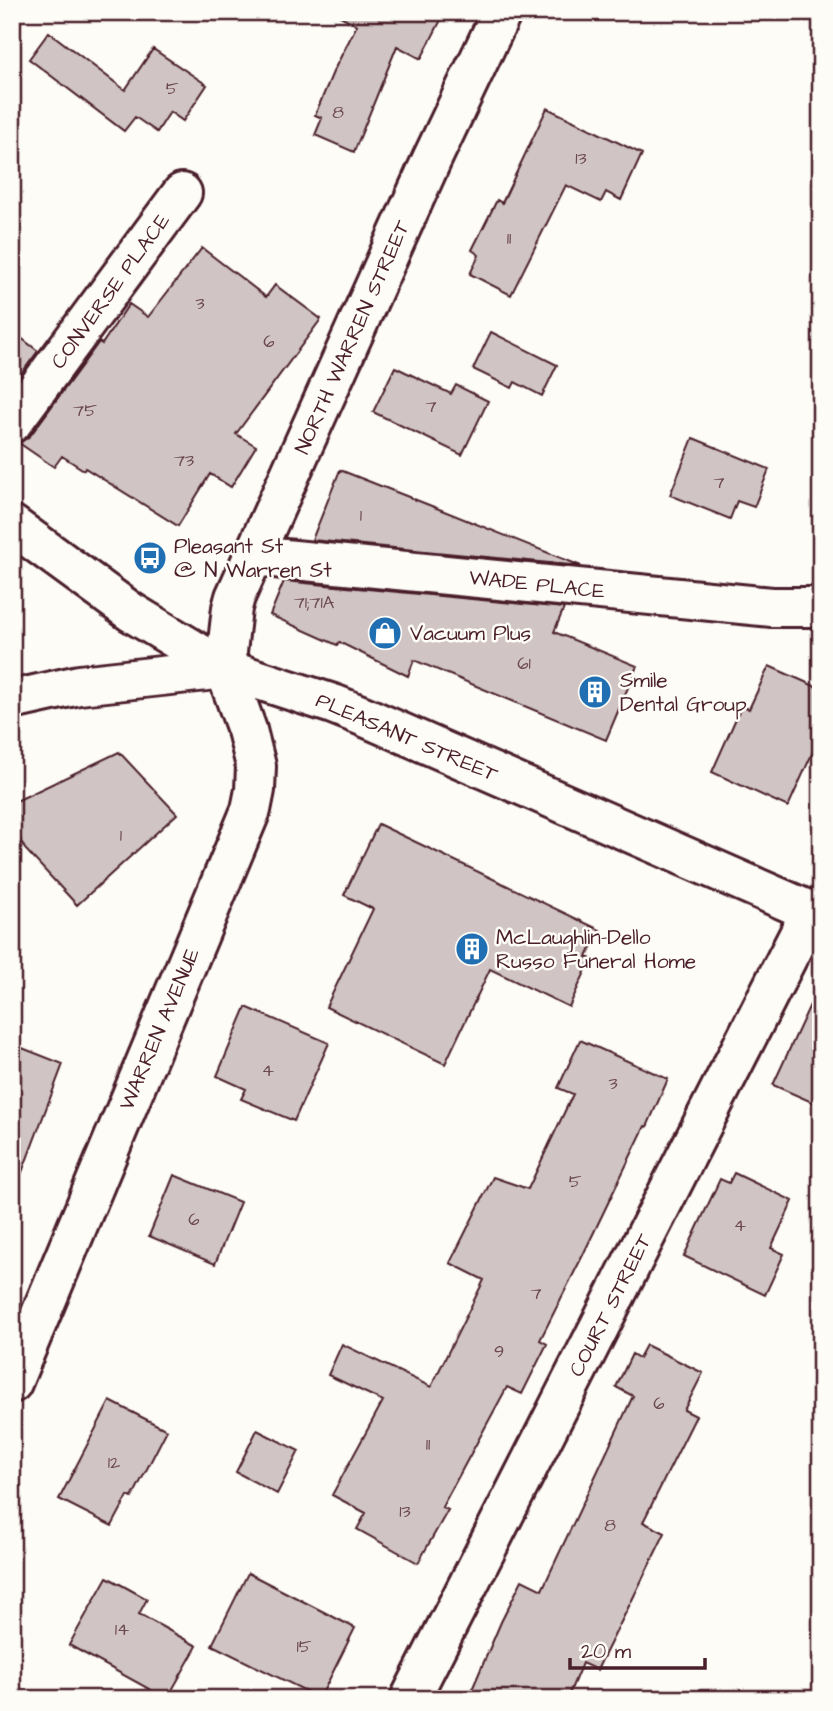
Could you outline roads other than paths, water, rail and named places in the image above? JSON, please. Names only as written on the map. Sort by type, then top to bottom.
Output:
[{"type":"street","name":"NORTH WARREN STREET","points":[[225,669],[235,597],[432,159],[502,12]]},
{"type":"street","name":"CONVERSE PLACE","points":[[12,422],[182,193]]},
{"type":"street","name":"PLEASANT STREET","points":[[12,525],[131,612],[225,669],[363,716],[816,914]]},
{"type":"street","name":"WADE PLACE","points":[[254,556],[759,606],[821,607]]},
{"type":"street","points":[[12,700],[79,685],[225,669]]},
{"type":"street","name":"WARREN AVENUE","points":[[12,1383],[251,810],[256,766],[247,730],[225,669]]},
{"type":"street","name":"COURT STREET","points":[[410,1699],[816,914]]},
{"type":"place","name":"Pleasant St @ N Warren St","points":[[150,558]]},
{"type":"place","name":"Vacuum Plus","points":[[385,633]]},
{"type":"place","name":"Smile Dental Group","points":[[595,692]]},
{"type":"place","name":"McLaughlin-Dello Russo Funeral Home","points":[[472,949]]}]
